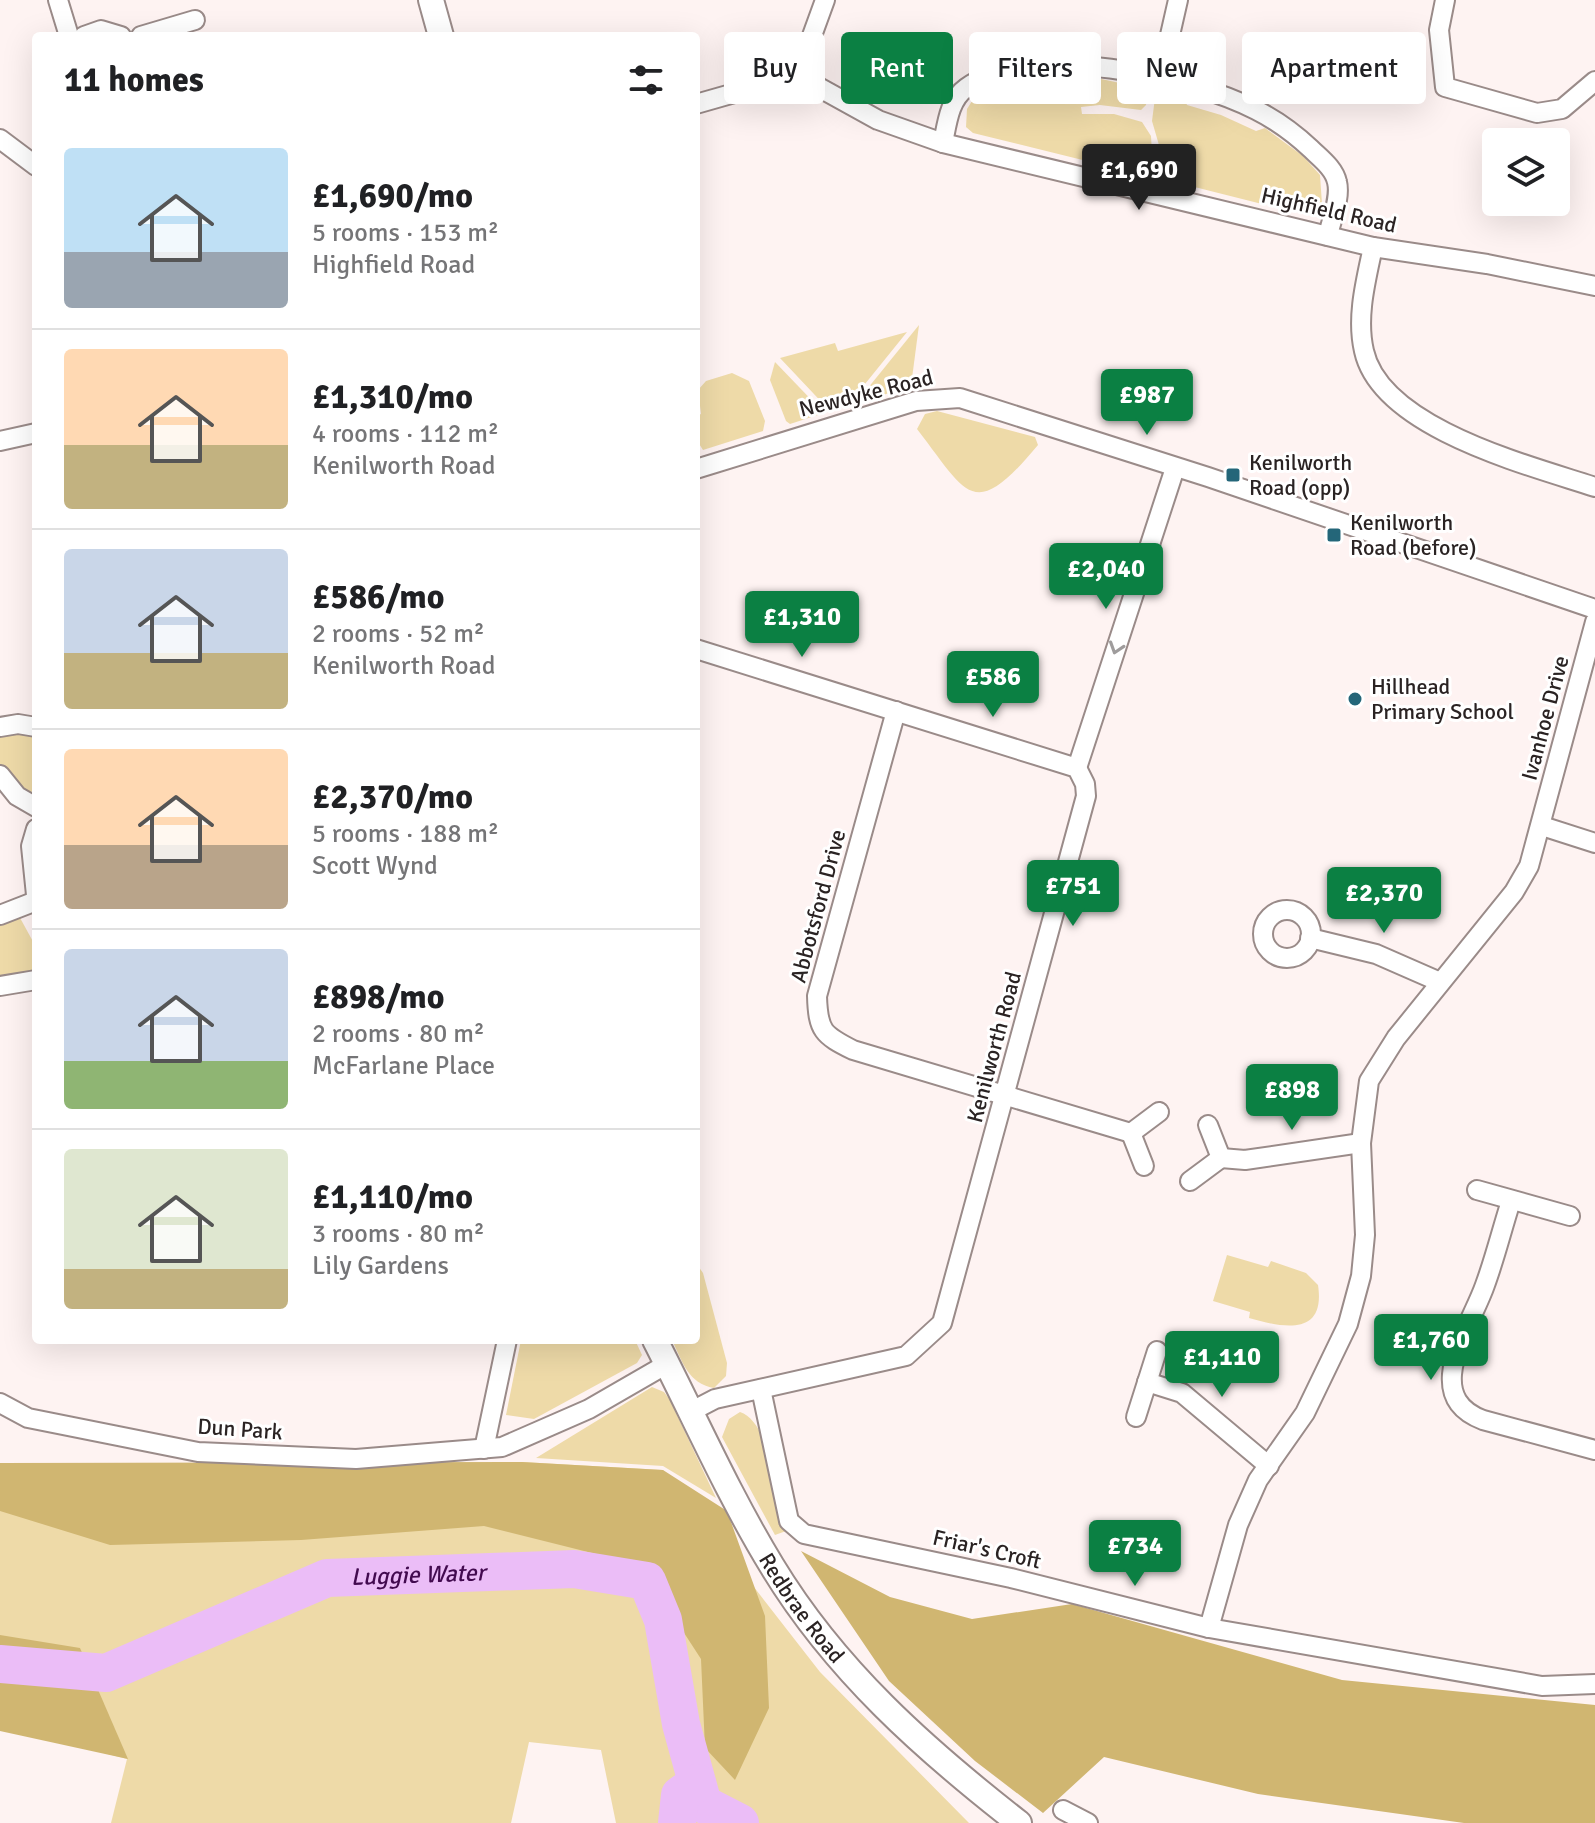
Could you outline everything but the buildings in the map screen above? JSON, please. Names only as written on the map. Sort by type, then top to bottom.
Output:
[{"type":"street","points":[[58,0],[68,32]]},
{"type":"street","points":[[431,0],[440,32]]},
{"type":"street","points":[[813,32],[825,0]]},
{"type":"street","points":[[1171,32],[1178,0]]},
{"type":"street","points":[[1445,0],[1439,30],[1445,87],[1537,113],[1562,109],[1595,81]]},
{"type":"street","points":[[154,32],[195,20]]},
{"type":"street","points":[[943,143],[955,99],[964,89],[987,78],[1036,67],[1083,64],[1117,71]]},
{"type":"street","name":"Highfield Road","points":[[825,91],[878,120],[943,143],[1373,247],[1487,264],[1595,286]]},
{"type":"street","points":[[700,103],[724,96]]},
{"type":"street","points":[[1226,98],[1256,110],[1285,127],[1320,158],[1337,182],[1328,236]]},
{"type":"street","points":[[0,139],[32,163]]},
{"type":"street","points":[[1373,247],[1361,318],[1364,350],[1374,379],[1422,418],[1475,445],[1595,487]]},
{"type":"street","name":"Newdyke Road","points":[[700,468],[838,423],[941,397],[960,398],[1595,609]]},
{"type":"street","points":[[0,441],[32,434]]},
{"type":"street","points":[[700,650],[1077,768],[1175,468]]},
{"type":"street","name":"Ivanhoe Drive","points":[[1209,1628],[1238,1525],[1258,1480],[1305,1413],[1348,1324],[1361,1276],[1365,1235],[1361,1143],[1369,1081],[1396,1038],[1514,892],[1529,866],[1595,622]]},
{"type":"street","name":"Abbotsford Drive","points":[[896,711],[817,996],[818,1019],[826,1036],[853,1050],[1131,1133]]},
{"type":"street","points":[[0,727],[18,724],[32,726]]},
{"type":"street","name":"Kenilworth Road","points":[[690,1412],[715,1399],[906,1356],[942,1323],[1086,796],[1085,784],[1077,768]]},
{"type":"street","points":[[0,775],[17,796],[32,805]]},
{"type":"street","points":[[1542,826],[1595,843]]},
{"type":"street","points":[[0,915],[32,900]]},
{"type":"street","points":[[1310,938],[1376,954],[1440,982]]},
{"type":"street","points":[[0,986],[32,981]]},
{"type":"street","points":[[1144,1166],[1131,1133],[1159,1112]]},
{"type":"street","points":[[1208,1125],[1221,1158]]},
{"type":"street","points":[[1190,1181],[1221,1158],[1245,1160],[1361,1143]]},
{"type":"street","points":[[1477,1190],[1570,1216]]},
{"type":"street","points":[[1511,1201],[1485,1288],[1464,1328],[1452,1371],[1457,1402],[1466,1414],[1483,1420],[1595,1450]]},
{"type":"street","points":[[484,1449],[506,1344]]},
{"type":"street","name":"Redbrae Road","points":[[657,1344],[730,1493],[773,1569],[825,1642],[885,1710],[950,1769],[1019,1823]]},
{"type":"street","points":[[1136,1417],[1157,1351]]},
{"type":"street","name":"Dun Park","points":[[0,1403],[28,1418],[198,1452],[356,1459],[502,1447],[589,1409],[667,1364]]},
{"type":"street","points":[[1147,1382],[1182,1393],[1269,1466]]},
{"type":"street","name":"Friar's Croft","points":[[761,1389],[789,1521],[798,1532],[1011,1578],[1209,1628],[1526,1684],[1595,1684]]},
{"type":"street","points":[[1063,1810],[1088,1823]]},
{"type":"shaded area","points":[[1101,79],[1117,82],[1117,104],[1146,105],[1141,110],[1100,105],[1081,107],[1082,114],[1114,114],[1142,122],[1151,136],[1152,153],[1140,162],[1135,173],[973,133],[966,127],[970,104],[1101,104]]},
{"type":"shaded area","points":[[1154,104],[1187,104],[1256,131],[1265,128],[1303,156],[1320,175],[1322,204],[1313,214],[1286,209],[1289,195],[1266,189],[1262,204],[1143,174],[1161,152],[1152,121]]},
{"type":"shaded area","points":[[919,325],[911,386],[855,404]]},
{"type":"shaded area","points":[[907,332],[848,405],[830,411],[780,358],[835,343],[838,351]]},
{"type":"shaded area","points":[[775,362],[824,413],[790,424],[786,421],[770,380]]},
{"type":"shaded area","points":[[732,373],[749,381],[765,421],[763,431],[703,450],[700,445],[700,388],[706,381]]},
{"type":"shaded area","points":[[937,411],[1035,437],[1038,445],[999,485],[985,492],[972,491],[948,470],[917,429],[925,414]]},
{"type":"shaded area","points":[[0,732],[32,733],[30,795],[25,796],[0,766]]},
{"type":"shaded area","points":[[19,916],[32,940],[32,972],[0,976],[0,922]]},
{"type":"shaded area","points":[[1227,1255],[1268,1267],[1271,1261],[1306,1273],[1318,1285],[1319,1302],[1315,1314],[1298,1325],[1274,1324],[1249,1318],[1250,1312],[1213,1301]]},
{"type":"shaded area","points":[[700,1269],[727,1363],[726,1376],[714,1388],[698,1382],[683,1364],[674,1344],[700,1344]]},
{"type":"shaded area","points":[[520,1344],[637,1344],[642,1355],[637,1363],[534,1419],[506,1415]]},
{"type":"shaded area","points":[[652,1387],[664,1392],[670,1400],[716,1498],[663,1466],[536,1458]]},
{"type":"shaded area","points":[[740,1412],[750,1418],[759,1430],[772,1464],[786,1531],[775,1535],[722,1437],[729,1419]]},
{"type":"shaded area","points":[[522,1462],[663,1470],[820,1672],[969,1823],[616,1823],[601,1750],[529,1742],[511,1823],[111,1823],[127,1759],[0,1726],[0,1463],[330,1497]]},
{"type":"shaded area","points":[[522,1462],[663,1470],[727,1511],[765,1616],[769,1708],[735,1780],[705,1748],[701,1659],[640,1565],[484,1526],[301,1540],[110,1545],[0,1511],[0,1463]]},
{"type":"shaded area","points":[[801,1551],[890,1597],[972,1619],[1072,1604],[1342,1680],[1595,1705],[1595,1823],[1464,1823],[1258,1794],[1104,1757],[1043,1813],[975,1761],[889,1681]]},
{"type":"shaded area","points":[[0,1635],[80,1648],[128,1759],[0,1731]]},
{"type":"waterway","name":"Luggie Water","points":[[0,1664],[106,1673],[327,1578],[574,1569],[647,1581],[663,1620],[681,1724],[703,1804],[740,1823]]},
{"type":"waterway","name":"Luggie Water","points":[[677,1823],[680,1795],[697,1783]]},
{"type":"place","name":"Kenilworth Road (opp)","points":[[1233,475]]},
{"type":"place","name":"Kenilworth Road (before)","points":[[1334,535]]},
{"type":"place","name":"Hillhead Primary School","points":[[1355,699]]}]
